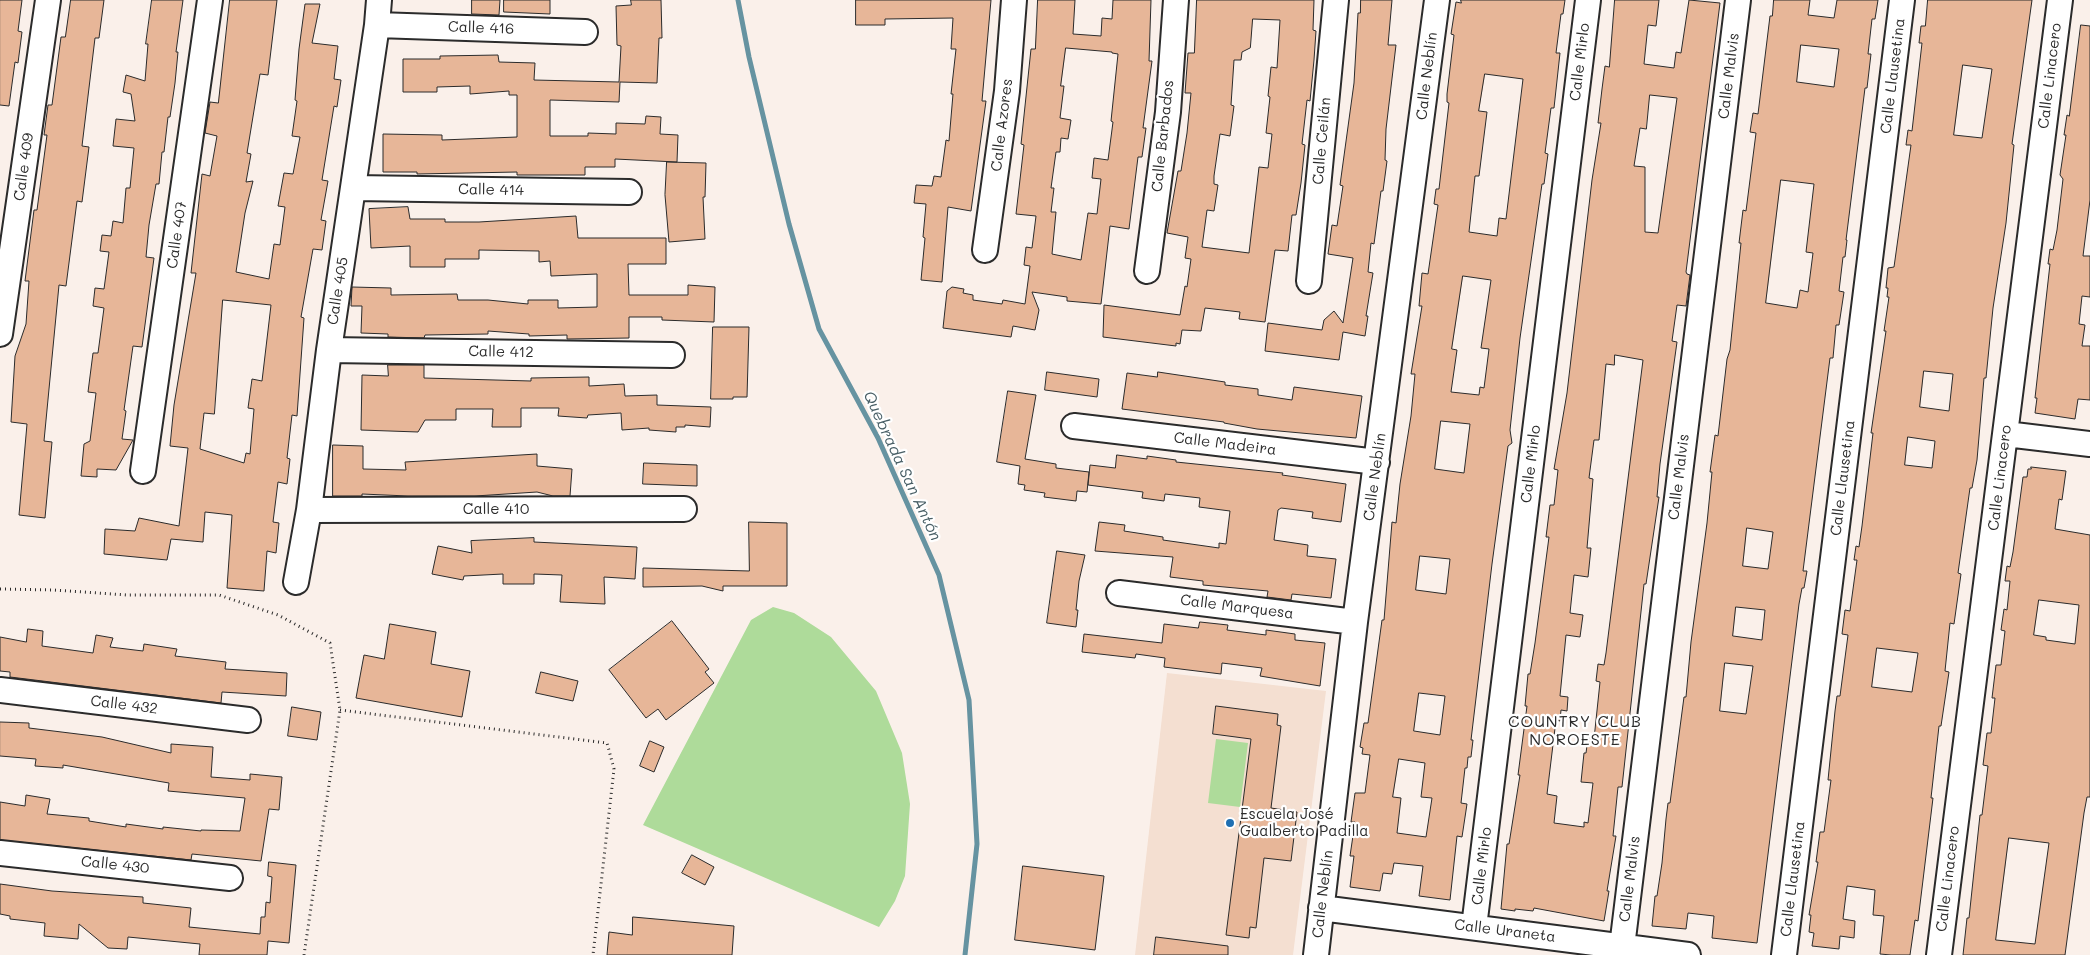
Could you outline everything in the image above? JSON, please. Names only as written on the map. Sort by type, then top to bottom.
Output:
[{"type":"street","name":"Calle 409","points":[[0,334],[48,0]]},
{"type":"street","name":"Calle 407","points":[[143,471],[210,0]]},
{"type":"street","name":"Calle 405","points":[[296,582],[309,510],[329,350],[377,25],[378,0]]},
{"type":"street","name":"Calle Azores","points":[[985,250],[1007,91],[1014,0]]},
{"type":"street","name":"Calle Barbados","points":[[1147,271],[1168,112],[1176,0]]},
{"type":"street","name":"Calle Ceilán","points":[[1309,281],[1336,0]]},
{"type":"street","name":"Calle Neblín","points":[[1316,955],[1355,622],[1437,0]]},
{"type":"street","name":"Calle Mirlo","points":[[1474,928],[1588,0]]},
{"type":"street","name":"Calle Malvis","points":[[1621,951],[1738,0]]},
{"type":"street","name":"Calle Llausetina","points":[[1784,955],[1902,0]]},
{"type":"street","name":"Calle Linacero","points":[[1938,955],[2060,0]]},
{"type":"street","name":"Calle 416","points":[[377,25],[585,32]]},
{"type":"street","name":"Calle 414","points":[[354,188],[629,192]]},
{"type":"street","name":"Calle 412","points":[[329,350],[672,355]]},
{"type":"street","name":"Calle Madeira","points":[[1074,426],[1377,462]]},
{"type":"street","points":[[2006,434],[2090,444]]},
{"type":"street","name":"Calle 410","points":[[309,510],[684,509]]},
{"type":"street","name":"Calle Marquesa","points":[[1119,593],[1355,622]]},
{"type":"street","name":"Calle 432","points":[[0,690],[248,720]]},
{"type":"street","name":"Calle 430","points":[[0,853],[230,878]]},
{"type":"street","name":"Calle Uraneta","points":[[1321,908],[1474,928],[1621,951],[1688,955]]},
{"type":"path","points":[[0,589],[54,590],[127,595],[219,595],[278,615],[330,643],[340,710],[304,955]]},
{"type":"path","points":[[340,710],[607,743],[614,769],[593,955]]},
{"type":"shaded area","name":"Escuela José Gualberto Padilla","points":[[1167,673],[1326,691],[1293,955],[1135,955]]},
{"type":"green space","points":[[773,607],[794,613],[831,637],[876,691],[902,753],[910,804],[905,876],[895,901],[879,927],[643,825],[751,620]]},
{"type":"green space","points":[[1216,739],[1248,743],[1240,807],[1208,803]]},
{"type":"building","points":[[0,0],[22,0],[18,31],[22,32],[18,63],[15,62],[9,106],[0,105]]},
{"type":"building","points":[[71,0],[104,0],[99,38],[95,38],[82,146],[89,147],[82,202],[77,201],[66,286],[59,285],[44,441],[52,442],[45,518],[19,515],[27,424],[11,422],[15,356],[26,324],[29,281],[25,281],[34,210],[37,210],[47,135],[44,135],[48,105],[52,105],[61,37],[65,37]]},
{"type":"building","points":[[152,0],[183,0],[170,117],[168,117],[164,152],[162,152],[159,184],[156,184],[149,225],[146,257],[154,258],[142,347],[133,346],[124,410],[126,411],[122,439],[133,440],[116,470],[97,469],[97,477],[81,476],[84,444],[90,441],[96,393],[88,392],[93,353],[98,353],[104,308],[93,306],[95,288],[104,289],[109,252],[100,251],[102,235],[111,236],[113,221],[123,223],[126,188],[130,188],[134,148],[113,146],[116,119],[135,121],[131,94],[123,92],[126,75],[145,81],[148,44],[146,44]]},
{"type":"building","points":[[230,0],[277,0],[268,75],[260,74],[247,153],[251,154],[246,182],[253,181],[245,213],[236,272],[269,279],[274,244],[280,245],[285,207],[278,206],[284,173],[293,174],[300,137],[292,136],[297,101],[295,100],[299,49],[305,4],[320,4],[312,43],[338,46],[334,79],[341,80],[337,107],[334,106],[322,180],[328,181],[321,220],[326,221],[322,250],[313,249],[301,317],[304,318],[297,416],[292,415],[287,458],[290,459],[287,484],[278,482],[273,522],[279,523],[276,553],[267,551],[264,591],[227,588],[232,515],[205,512],[203,542],[171,539],[167,560],[104,554],[105,529],[135,531],[139,518],[179,526],[188,448],[170,446],[174,405],[196,273],[191,273],[202,174],[210,176],[217,136],[205,133],[210,102],[218,103]],"holes":[[[223,300],[271,305],[262,381],[252,379],[248,408],[254,409],[250,454],[246,453],[244,463],[200,449],[204,413],[214,414]]]},
{"type":"building","points":[[472,0],[500,0],[499,15],[472,14]]},
{"type":"building","points":[[504,0],[550,0],[550,14],[504,12]]},
{"type":"building","points":[[631,0],[661,0],[662,38],[659,38],[657,83],[620,82],[619,102],[550,100],[550,136],[588,136],[588,133],[616,134],[616,123],[645,124],[646,116],[661,117],[660,134],[678,135],[677,162],[615,159],[615,167],[585,167],[585,175],[517,175],[517,172],[417,174],[417,172],[383,172],[383,134],[442,135],[442,140],[517,137],[517,95],[509,95],[509,91],[470,94],[470,86],[437,87],[437,92],[403,92],[403,59],[440,59],[440,56],[498,55],[499,62],[535,63],[534,80],[619,82],[621,46],[617,45],[616,6],[631,5]]},
{"type":"building","points":[[856,0],[991,0],[982,101],[986,101],[971,211],[948,207],[942,282],[921,280],[926,204],[914,203],[916,185],[932,186],[934,176],[941,177],[946,140],[949,141],[953,94],[951,94],[956,49],[951,49],[953,18],[885,19],[885,25],[856,25]]},
{"type":"building","points":[[1038,0],[1075,0],[1073,34],[1101,36],[1102,18],[1112,19],[1113,0],[1151,0],[1149,61],[1152,61],[1143,128],[1146,128],[1142,157],[1138,157],[1129,229],[1110,226],[1101,304],[1067,301],[1067,297],[1032,292],[1039,310],[1035,330],[1013,326],[1011,337],[943,328],[947,291],[952,287],[964,289],[963,293],[973,295],[973,300],[1002,304],[1003,300],[1025,304],[1030,266],[1024,265],[1026,247],[1032,248],[1036,216],[1016,214],[1024,145],[1021,144],[1031,49],[1035,49]],"holes":[[[1066,48],[1118,54],[1108,160],[1094,158],[1092,178],[1101,179],[1097,214],[1088,213],[1081,260],[1052,254],[1056,212],[1051,212],[1054,188],[1051,188],[1056,152],[1060,152],[1061,138],[1068,139],[1071,120],[1060,118],[1064,86],[1061,86]]]},
{"type":"building","points":[[1197,0],[1314,0],[1313,30],[1316,31],[1310,101],[1307,100],[1302,144],[1305,145],[1301,183],[1296,215],[1292,215],[1288,251],[1275,250],[1265,322],[1239,319],[1240,312],[1205,308],[1201,331],[1182,330],[1180,344],[1176,343],[1176,346],[1103,337],[1104,305],[1180,315],[1191,259],[1185,258],[1188,237],[1167,233],[1178,171],[1181,171],[1187,133],[1191,93],[1185,93],[1188,53],[1194,53]],"holes":[[[1253,19],[1280,20],[1277,68],[1271,67],[1268,96],[1270,97],[1266,133],[1272,134],[1268,168],[1259,167],[1249,253],[1202,247],[1207,210],[1214,211],[1218,185],[1214,184],[1214,176],[1220,134],[1230,136],[1234,106],[1231,105],[1234,60],[1241,60],[1242,52],[1250,48]]]},
{"type":"building","points":[[1361,0],[1392,0],[1388,45],[1396,45],[1386,129],[1385,160],[1387,161],[1374,244],[1371,243],[1368,272],[1373,273],[1366,316],[1368,316],[1365,336],[1343,332],[1339,360],[1265,351],[1268,323],[1322,330],[1324,320],[1334,311],[1343,323],[1353,258],[1328,254],[1332,225],[1337,226],[1343,186],[1340,185],[1354,83],[1358,13],[1360,13]]},
{"type":"building","points":[[1461,0],[1565,0],[1563,14],[1561,14],[1556,53],[1560,53],[1554,108],[1551,108],[1545,153],[1548,154],[1520,338],[1510,430],[1512,443],[1508,446],[1492,564],[1471,740],[1473,740],[1471,757],[1468,757],[1467,768],[1465,768],[1461,803],[1467,804],[1462,837],[1457,836],[1450,900],[1419,896],[1423,866],[1394,863],[1392,874],[1383,873],[1380,891],[1350,887],[1354,856],[1350,856],[1355,822],[1351,822],[1355,793],[1365,793],[1370,755],[1362,754],[1363,748],[1360,747],[1364,723],[1368,723],[1382,620],[1384,620],[1392,522],[1396,523],[1411,416],[1415,374],[1411,374],[1422,306],[1419,306],[1422,273],[1428,274],[1438,205],[1434,204],[1436,189],[1439,189],[1449,103],[1447,102],[1447,94],[1454,35],[1451,34],[1456,2],[1461,3]],"holes":[[[1485,74],[1523,79],[1506,219],[1499,218],[1497,236],[1469,232],[1475,176],[1479,176],[1487,112],[1479,111]],[[1463,276],[1491,280],[1481,348],[1489,349],[1484,388],[1480,387],[1479,395],[1451,392],[1457,350],[1452,349]],[[1441,421],[1470,424],[1464,473],[1435,469]],[[1420,556],[1450,559],[1446,594],[1416,590]],[[1419,693],[1445,696],[1440,735],[1414,731]],[[1399,759],[1425,763],[1421,797],[1432,798],[1426,837],[1397,833],[1401,798],[1393,797]]]},
{"type":"building","points":[[1615,0],[1659,0],[1656,26],[1648,25],[1644,64],[1674,68],[1676,52],[1681,53],[1689,0],[1720,3],[1686,272],[1690,275],[1686,306],[1677,305],[1672,341],[1677,342],[1660,464],[1657,497],[1659,497],[1646,584],[1644,584],[1622,787],[1618,787],[1613,836],[1616,836],[1604,921],[1534,908],[1533,911],[1501,909],[1507,844],[1509,844],[1520,775],[1518,775],[1527,706],[1525,706],[1528,674],[1530,674],[1535,643],[1549,537],[1546,537],[1550,505],[1554,505],[1558,470],[1554,469],[1567,393],[1592,180],[1601,123],[1598,123],[1602,89],[1605,66],[1609,67]],"holes":[[[1650,95],[1677,98],[1658,233],[1645,232],[1645,167],[1634,166],[1640,128],[1646,129]],[[1615,355],[1643,360],[1606,653],[1604,665],[1598,664],[1596,681],[1600,682],[1594,739],[1588,738],[1586,753],[1584,753],[1581,782],[1593,783],[1588,823],[1584,822],[1584,827],[1554,823],[1557,796],[1547,794],[1556,720],[1560,721],[1561,710],[1567,711],[1568,697],[1560,696],[1566,635],[1580,637],[1583,615],[1570,613],[1574,575],[1588,577],[1591,548],[1587,548],[1593,479],[1589,478],[1594,440],[1599,440],[1606,364],[1614,365]]]},
{"type":"building","points":[[1774,0],[1810,0],[1808,15],[1834,18],[1837,0],[1878,0],[1875,19],[1872,19],[1868,54],[1871,54],[1867,88],[1865,88],[1845,257],[1843,257],[1839,291],[1844,292],[1839,325],[1836,325],[1833,358],[1830,358],[1803,571],[1807,571],[1799,604],[1757,943],[1712,938],[1714,916],[1688,913],[1686,929],[1652,926],[1655,896],[1657,896],[1662,863],[1668,803],[1670,803],[1684,697],[1686,697],[1691,642],[1707,523],[1712,472],[1710,472],[1715,435],[1718,436],[1727,359],[1730,350],[1741,243],[1739,243],[1743,210],[1746,211],[1756,133],[1750,132],[1753,113],[1758,114],[1770,16],[1772,16]],"holes":[[[1801,45],[1839,49],[1834,87],[1797,82]],[[1781,180],[1814,184],[1806,252],[1813,253],[1808,292],[1800,290],[1797,308],[1766,303]],[[1747,528],[1773,532],[1768,569],[1743,566]],[[1736,607],[1765,610],[1762,640],[1733,636]],[[1725,663],[1753,666],[1746,714],[1720,711]]]},
{"type":"building","points":[[1928,0],[2032,0],[2012,144],[2014,145],[2006,223],[1993,308],[1986,378],[1984,378],[1977,460],[1972,488],[1970,488],[1958,573],[1961,574],[1954,624],[1950,623],[1945,671],[1949,672],[1941,726],[1939,726],[1931,798],[1933,798],[1918,921],[1915,920],[1910,955],[1891,955],[1880,954],[1884,916],[1873,915],[1875,890],[1847,886],[1843,919],[1855,921],[1854,938],[1840,936],[1839,949],[1812,946],[1814,933],[1809,932],[1811,915],[1809,915],[1818,862],[1816,862],[1820,832],[1824,832],[1831,780],[1828,780],[1835,711],[1837,696],[1840,696],[1848,635],[1842,634],[1845,610],[1850,611],[1857,560],[1854,560],[1856,546],[1859,547],[1862,526],[1873,433],[1871,433],[1886,331],[1884,331],[1889,297],[1887,297],[1888,288],[1886,288],[1888,268],[1894,267],[1911,145],[1906,145],[1908,130],[1912,131],[1922,43],[1919,43],[1921,26],[1925,26]],"holes":[[[1963,65],[1992,69],[1982,138],[1954,135]],[[1924,371],[1953,374],[1949,411],[1920,407]],[[1908,437],[1935,441],[1932,468],[1905,465]],[[1877,648],[1918,653],[1912,692],[1872,687]]]},
{"type":"building","points":[[2081,25],[2090,26],[2090,200],[2083,256],[2090,256],[2090,297],[2082,296],[2079,324],[2085,325],[2082,346],[2090,346],[2090,400],[2078,399],[2075,419],[2035,413],[2037,398],[2035,398],[2050,264],[2048,264],[2050,249],[2053,250],[2057,230],[2063,179],[2060,175],[2066,135],[2064,135],[2067,115],[2069,116]]},
{"type":"building","points":[[667,162],[706,163],[705,197],[703,197],[705,239],[669,242],[665,195]]},
{"type":"building","points":[[408,207],[410,219],[445,219],[445,222],[479,222],[576,216],[578,238],[666,238],[666,264],[628,264],[629,295],[688,295],[688,285],[715,287],[714,322],[662,320],[662,317],[629,317],[629,338],[567,339],[567,335],[529,336],[529,334],[488,331],[488,334],[425,335],[424,338],[388,337],[388,334],[361,333],[362,306],[351,306],[352,287],[391,288],[391,295],[457,294],[458,300],[488,300],[528,304],[528,300],[558,300],[558,308],[597,307],[597,274],[551,276],[550,261],[539,262],[539,251],[479,250],[479,259],[445,259],[445,267],[410,267],[410,246],[371,248],[369,209]]},
{"type":"building","points":[[713,327],[749,327],[747,397],[711,399]]},
{"type":"building","points":[[388,365],[424,365],[424,378],[531,381],[531,378],[589,377],[589,386],[624,384],[625,396],[657,395],[657,405],[711,407],[710,427],[685,425],[685,427],[676,427],[676,432],[649,430],[649,428],[622,430],[621,413],[588,415],[587,418],[558,416],[559,408],[521,408],[521,427],[492,427],[493,409],[456,409],[456,420],[425,420],[418,432],[361,430],[362,375],[388,376]]},
{"type":"building","points":[[1047,372],[1099,379],[1097,397],[1045,390]]},
{"type":"building","points":[[1158,372],[1225,382],[1225,385],[1258,389],[1258,395],[1292,400],[1294,387],[1362,396],[1356,438],[1257,429],[1224,422],[1122,409],[1127,373],[1157,377]]},
{"type":"building","points":[[1008,391],[1036,395],[1025,459],[1056,464],[1056,468],[1089,472],[1087,492],[1077,491],[1076,501],[1044,497],[1045,493],[1024,490],[1025,485],[1018,484],[1020,466],[997,462]]},
{"type":"building","points":[[333,445],[363,446],[363,469],[406,470],[405,462],[537,454],[537,466],[572,469],[570,496],[553,496],[537,492],[475,496],[362,494],[362,496],[333,496]]},
{"type":"building","points":[[1117,455],[1147,459],[1147,456],[1176,460],[1176,462],[1283,473],[1282,475],[1346,484],[1341,522],[1312,518],[1313,512],[1281,508],[1278,510],[1274,540],[1308,545],[1307,556],[1336,559],[1331,598],[1292,594],[1291,600],[1267,597],[1268,591],[1203,585],[1203,581],[1170,577],[1173,557],[1095,551],[1099,522],[1125,525],[1124,531],[1163,537],[1163,540],[1219,548],[1219,543],[1226,544],[1230,511],[1199,507],[1200,498],[1165,494],[1164,501],[1142,498],[1143,492],[1088,485],[1090,465],[1115,468]]},
{"type":"building","points":[[644,463],[697,465],[697,486],[643,484]]},
{"type":"building","points":[[2031,467],[2066,471],[2062,500],[2059,499],[2055,529],[2090,535],[2090,797],[2087,797],[2084,813],[2065,955],[1963,955],[1980,815],[1982,815],[1988,766],[1983,765],[1987,733],[1991,733],[1995,698],[1992,698],[1996,665],[2001,665],[2005,631],[2001,630],[2004,609],[2007,610],[2010,581],[2005,581],[2007,566],[2010,567],[2013,552],[2023,477],[2027,477],[2028,469],[2031,469]],"holes":[[[2039,600],[2079,605],[2075,644],[2046,640],[2046,637],[2034,635]],[[2009,838],[2049,843],[2035,944],[1996,940]]]},
{"type":"building","points":[[749,522],[787,523],[787,586],[723,586],[723,591],[702,586],[643,587],[643,568],[749,571]]},
{"type":"building","points":[[534,538],[534,542],[637,547],[635,579],[604,577],[605,604],[560,602],[562,575],[534,574],[534,584],[503,584],[503,574],[464,576],[463,580],[432,574],[438,546],[472,553],[471,541]]},
{"type":"building","points":[[1057,551],[1085,555],[1079,581],[1076,627],[1047,623]]},
{"type":"building","points":[[672,621],[709,669],[705,672],[714,683],[666,720],[658,709],[646,718],[609,670]]},
{"type":"building","points":[[1200,622],[1228,625],[1227,630],[1266,635],[1266,630],[1295,634],[1295,640],[1325,643],[1320,686],[1260,676],[1262,668],[1222,663],[1221,674],[1164,667],[1165,658],[1136,654],[1135,658],[1082,652],[1084,634],[1162,643],[1164,624],[1198,628]]},
{"type":"building","points":[[390,624],[436,632],[431,664],[470,671],[462,717],[356,698],[364,655],[384,659]]},
{"type":"building","points":[[28,629],[43,631],[42,646],[93,653],[96,635],[113,638],[110,647],[143,651],[144,644],[177,649],[175,656],[226,662],[225,669],[287,673],[286,696],[222,692],[221,703],[10,677],[10,672],[0,671],[0,637],[26,642]]},
{"type":"building","points":[[541,672],[578,681],[573,701],[536,693]]},
{"type":"building","points":[[1216,706],[1278,714],[1277,725],[1281,726],[1271,808],[1297,812],[1291,861],[1264,858],[1256,928],[1250,927],[1249,938],[1226,935],[1251,739],[1213,734]]},
{"type":"building","points":[[292,707],[321,712],[317,740],[288,736]]},
{"type":"building","points":[[0,722],[29,723],[29,728],[102,737],[171,753],[171,744],[213,747],[211,777],[250,780],[250,774],[282,777],[279,810],[269,809],[261,861],[192,854],[191,860],[0,840],[0,802],[25,806],[26,795],[50,799],[47,814],[89,818],[89,821],[126,827],[126,824],[163,829],[163,827],[201,831],[240,831],[245,798],[168,791],[169,783],[63,765],[63,768],[35,766],[36,759],[0,756]]},
{"type":"building","points":[[650,741],[664,747],[654,772],[640,766]]},
{"type":"building","points":[[692,855],[714,867],[705,885],[682,873]]},
{"type":"building","points":[[269,862],[296,865],[289,943],[268,941],[267,955],[199,955],[200,944],[128,937],[127,949],[108,948],[79,924],[78,939],[44,936],[45,923],[10,919],[10,916],[0,914],[0,884],[52,891],[143,897],[143,903],[191,908],[189,927],[260,934],[261,917],[265,917],[266,902],[270,903],[272,877],[268,876]]},
{"type":"building","points":[[1023,866],[1104,876],[1095,950],[1015,940]]},
{"type":"building","points":[[633,917],[734,926],[732,955],[607,955],[609,932],[632,935]]},
{"type":"building","points":[[1156,937],[1228,946],[1228,955],[1154,955]]},
{"type":"waterway","name":"Quebrada San Antón","points":[[738,0],[749,57],[789,224],[819,329],[878,438],[939,575],[969,700],[977,844],[965,955]]},
{"type":"place","name":"Escuela José Gualberto Padilla","points":[[1230,823]]},
{"type":"district","name":"COUNTRY CLUB NOROESTE","points":[[1575,731]]}]
